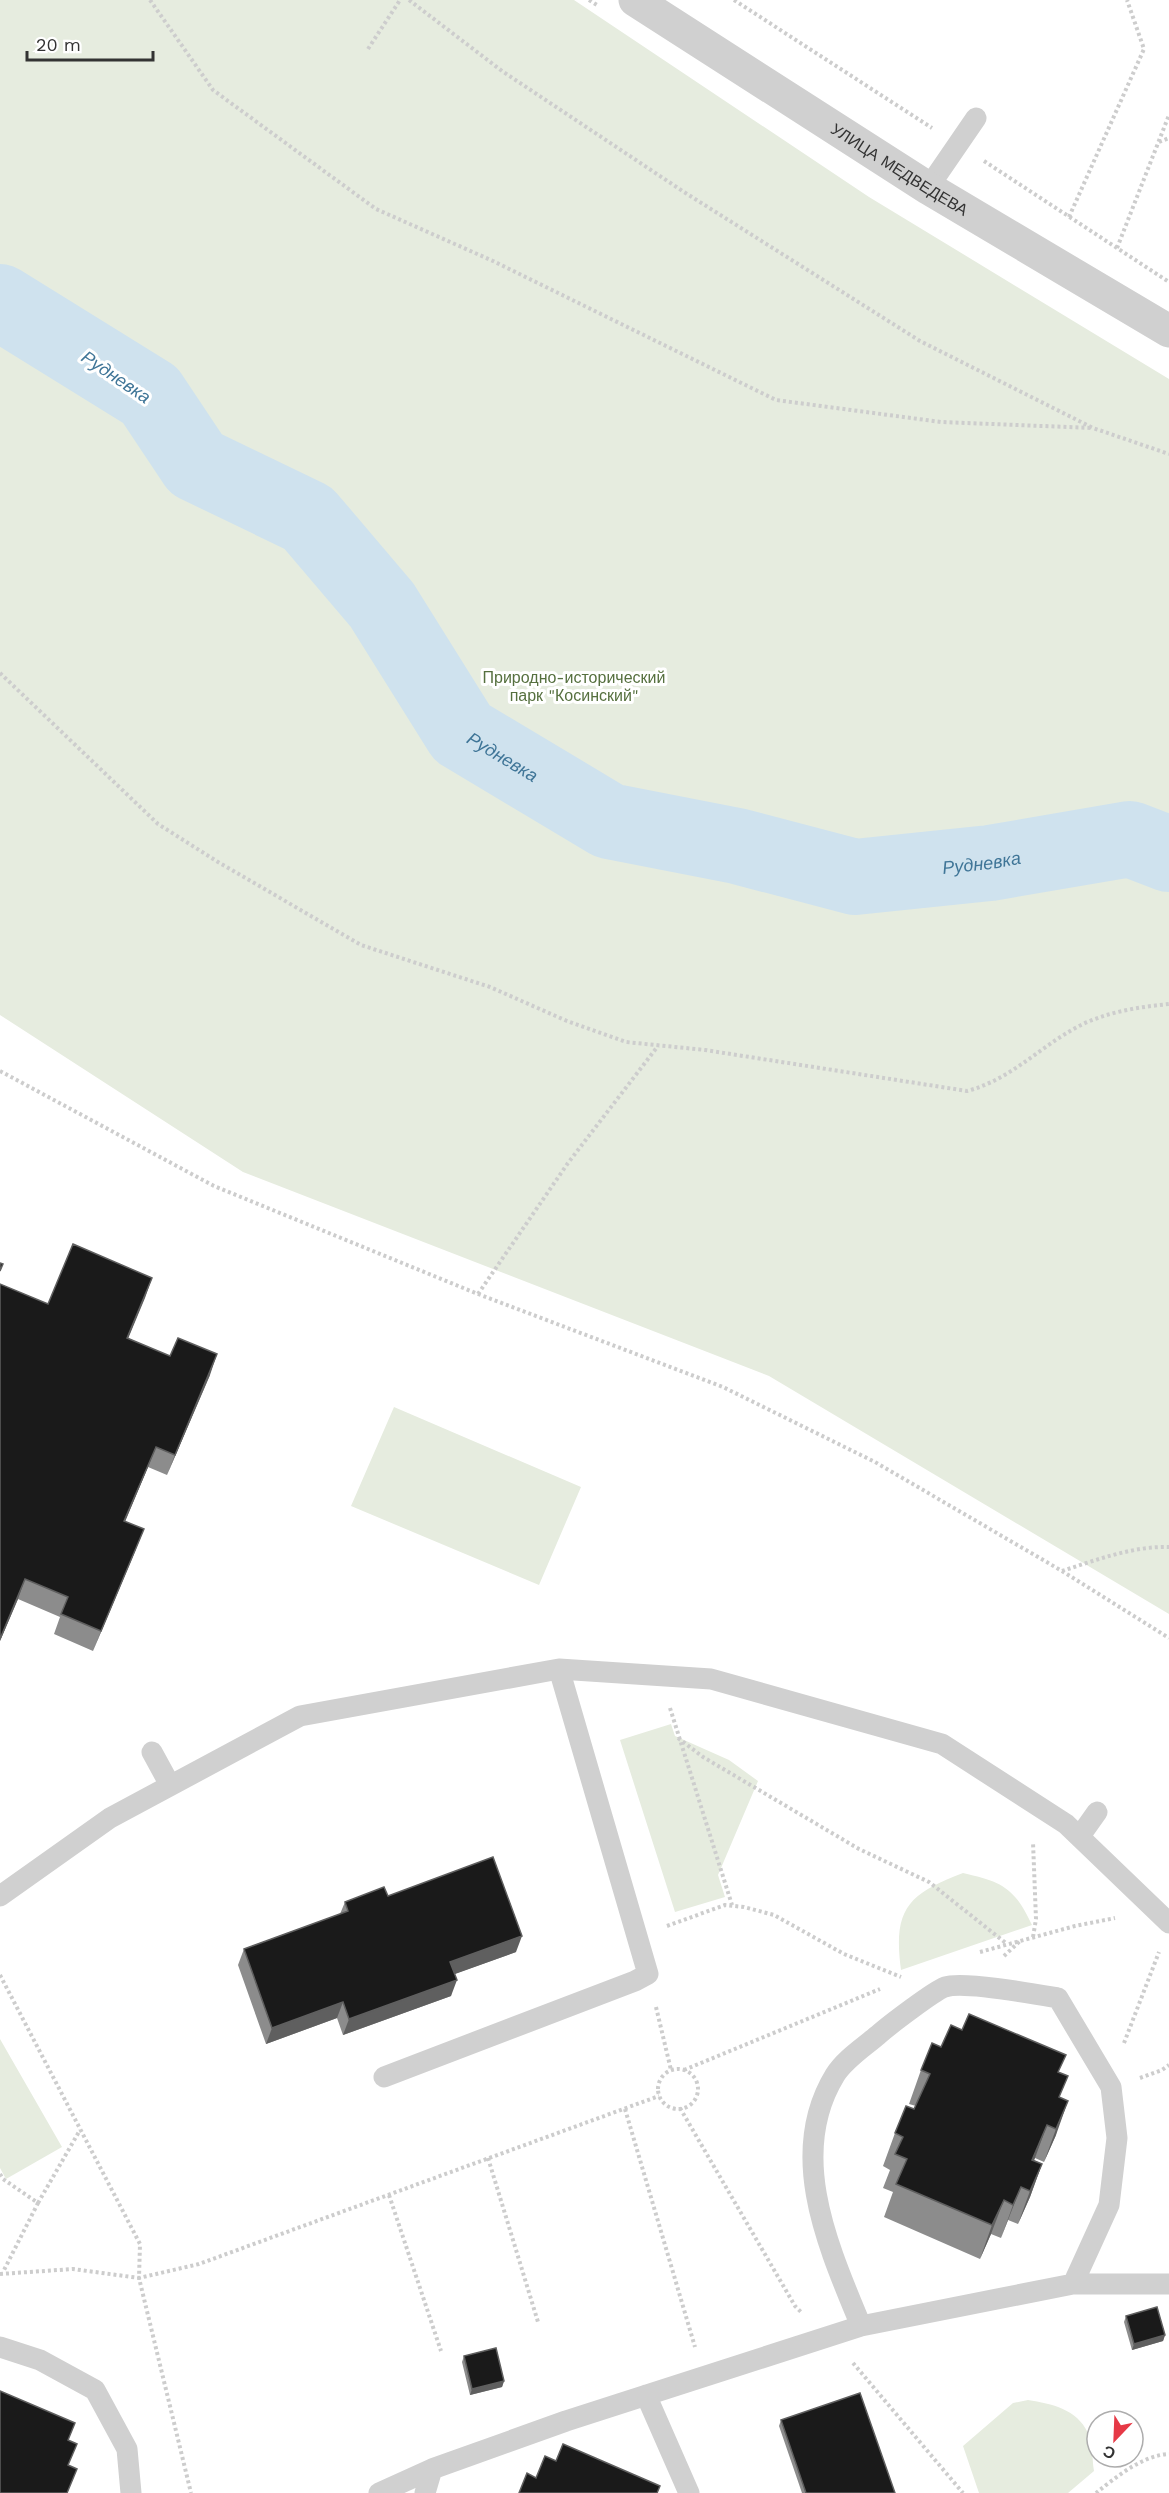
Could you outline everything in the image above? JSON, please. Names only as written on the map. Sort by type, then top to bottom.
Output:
[{"type":"street","name":"УЛИЦА МЕДВЕДЕВА","points":[[635,0],[928,188],[1169,331]]},
{"type":"lane","points":[[928,188],[976,118]]},
{"type":"lane","points":[[384,2077],[648,1974],[559,1669]]},
{"type":"lane","points":[[0,1896],[110,1818],[300,1716],[559,1669],[711,1679],[942,1744],[1066,1824],[1169,1923]]},
{"type":"lane","points":[[152,1752],[170,1785]]},
{"type":"lane","points":[[1080,1836],[1097,1812]]},
{"type":"lane","points":[[861,2326],[829,2250],[816,2204],[814,2127],[835,2076],[842,2067],[887,2027],[945,1987],[1001,1990],[1058,1998],[1109,2083],[1117,2138],[1109,2205],[1073,2284]]},
{"type":"lane","points":[[379,2493],[432,2469],[703,2376],[861,2326],[1073,2284],[1169,2284]]},
{"type":"lane","points":[[0,2347],[40,2360],[95,2390],[127,2449],[131,2493]]},
{"type":"lane","points":[[646,2395],[689,2493]]},
{"type":"lane","points":[[425,2493],[432,2469]]},
{"type":"path","points":[[150,0],[213,90],[376,209],[493,261],[776,400],[941,422],[1093,428]]},
{"type":"path","points":[[368,49],[400,0]]},
{"type":"path","points":[[409,0],[502,70],[684,192],[920,341],[1093,428],[1169,454]]},
{"type":"path","points":[[1070,217],[1144,49],[1127,0]]},
{"type":"path","points":[[1117,248],[1169,116]]},
{"type":"path","points":[[1159,142],[1169,138]]},
{"type":"path","points":[[0,673],[158,824],[361,945],[490,987],[567,1021],[626,1042],[967,1091],[991,1084],[1079,1026],[1112,1013],[1169,1004]]},
{"type":"path","points":[[478,1294],[568,1163],[658,1045]]},
{"type":"path","points":[[0,1071],[214,1186],[478,1294],[723,1387],[875,1462],[1062,1571],[1169,1638]]},
{"type":"path","points":[[1062,1571],[1103,1558],[1155,1547],[1169,1547]]},
{"type":"path","points":[[732,1905],[678,1738],[703,1757],[859,1849],[929,1882],[1007,1944]]},
{"type":"path","points":[[1028,1799],[1036,1878],[1036,1919],[1033,1937]]},
{"type":"path","points":[[638,1939],[690,1917],[725,1905],[732,1905],[774,1915],[844,1954],[904,1978]]},
{"type":"path","points":[[1109,2083],[1160,1949]]},
{"type":"path","points":[[648,1974],[671,2070]]},
{"type":"path","points":[[0,1975],[140,2244],[139,2278],[191,2493]]},
{"type":"path","points":[[678,2068],[688,2071],[696,2079],[698,2093],[691,2104],[678,2109],[666,2105],[659,2096],[659,2081],[671,2070],[678,2068]]},
{"type":"path","points":[[80,2129],[2,2273],[73,2270],[139,2278],[199,2264],[659,2096]]},
{"type":"path","points":[[625,2109],[703,2376]]},
{"type":"path","points":[[488,2158],[538,2322]]},
{"type":"path","points":[[0,2174],[3,2179],[38,2204]]},
{"type":"path","points":[[389,2195],[441,2351]]},
{"type":"path","points":[[1096,2493],[1134,2466],[1161,2454],[1169,2454]]},
{"type":"green space","name":"Природно-исторический парк \"Косинский\"","points":[[0,0],[574,0],[869,197],[1169,379],[1169,1614],[769,1376],[243,1172],[0,1015]]},
{"type":"green space","points":[[394,1407],[581,1487],[539,1585],[351,1506]]},
{"type":"green space","points":[[671,1724],[675,1736],[729,1760],[758,1781],[718,1875],[725,1897],[675,1912],[620,1740]]},
{"type":"green space","points":[[963,1873],[997,1883],[1013,1894],[1032,1925],[901,1970],[899,1932],[902,1918],[908,1907],[929,1889]]},
{"type":"green space","points":[[0,2039],[62,2147],[6,2179],[0,2168]]},
{"type":"green space","points":[[1028,2400],[1046,2403],[1063,2409],[1077,2418],[1085,2428],[1085,2469],[1094,2469],[1094,2471],[1068,2493],[979,2493],[963,2446],[1013,2403]]},
{"type":"building","points":[[73,1244],[152,1278],[127,1338],[170,1356],[178,1338],[217,1354],[175,1455],[156,1447],[124,1521],[144,1529],[101,1631],[61,1614],[68,1597],[25,1579],[0,1639],[0,1284],[48,1304]]},
{"type":"building","points":[[493,1857],[522,1936],[450,1962],[457,1980],[349,2019],[343,2002],[272,2028],[244,1949],[348,1911],[345,1902],[384,1887],[388,1896]]},
{"type":"building","points":[[969,2014],[1066,2055],[1058,2072],[1068,2076],[1059,2097],[1068,2101],[1056,2129],[1047,2125],[1032,2160],[1042,2164],[1030,2191],[1021,2187],[1013,2205],[1004,2200],[992,2225],[896,2184],[907,2159],[895,2154],[903,2137],[895,2133],[906,2106],[914,2109],[930,2074],[921,2070],[932,2043],[941,2047],[951,2025],[962,2030]]},
{"type":"building","points":[[1157,2307],[1165,2335],[1134,2344],[1126,2316]]},
{"type":"building","points":[[496,2348],[504,2381],[472,2389],[464,2356]]},
{"type":"building","points":[[0,2391],[75,2423],[68,2440],[77,2444],[68,2465],[77,2469],[67,2493],[0,2493]]},
{"type":"building","points":[[860,2393],[895,2493],[806,2493],[781,2420]]},
{"type":"building","points":[[563,2444],[660,2486],[657,2493],[519,2493],[527,2473],[536,2478],[545,2456],[556,2461]]},
{"type":"waterway","name":"Рудневка","points":[[0,302],[150,395],[196,464],[308,518],[382,605],[462,733],[609,821],[737,846],[855,877],[990,863],[1130,839],[1169,854]]}]
